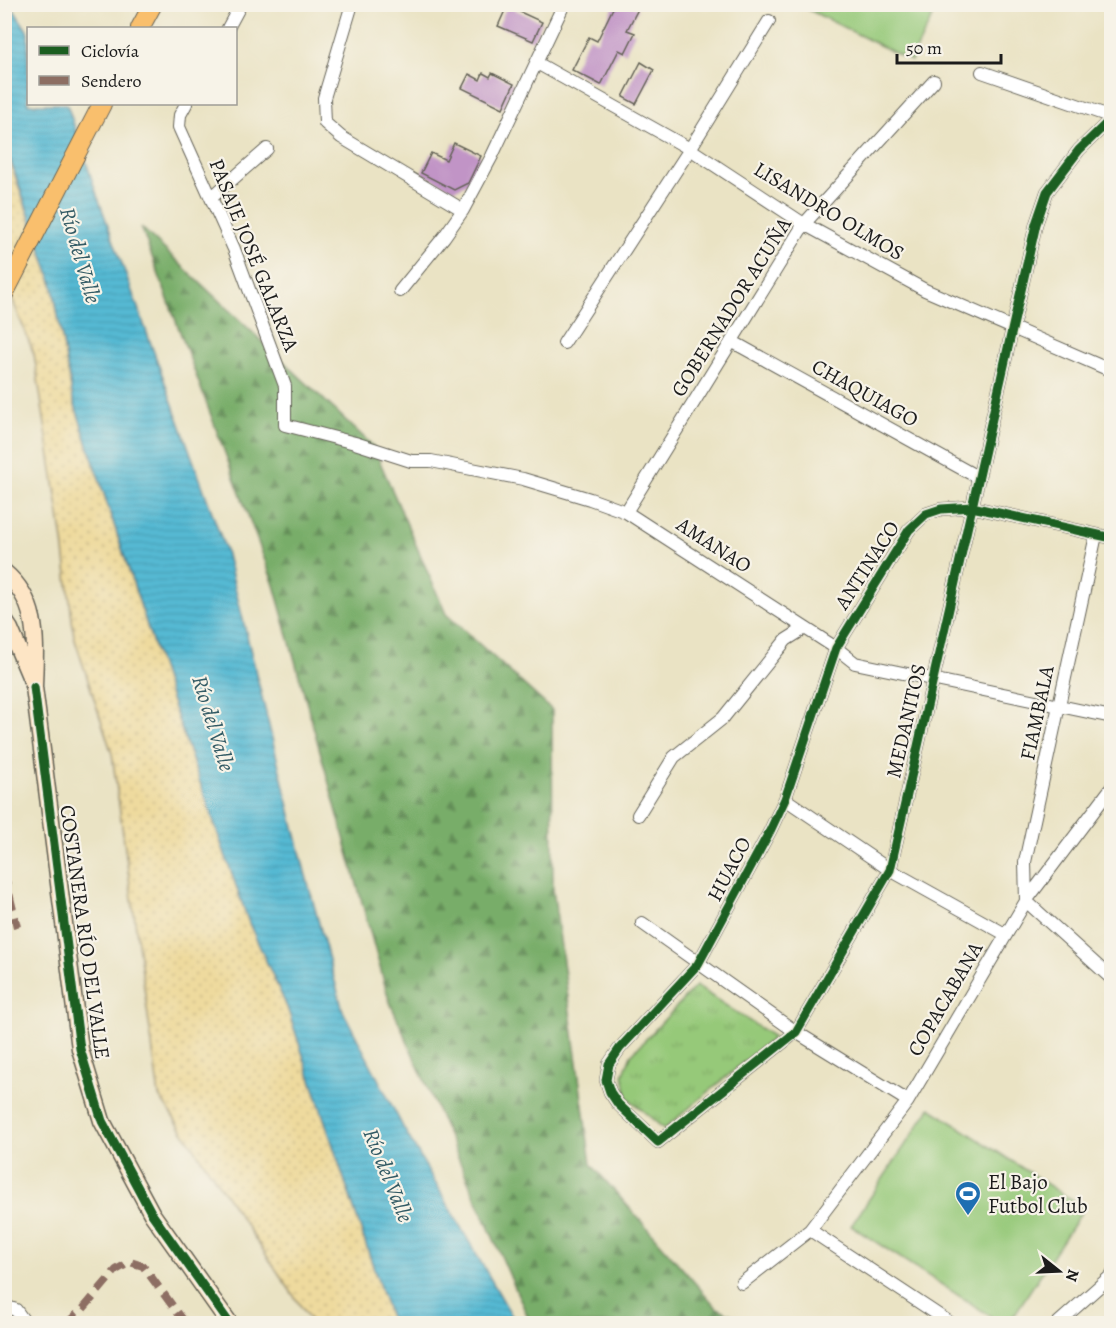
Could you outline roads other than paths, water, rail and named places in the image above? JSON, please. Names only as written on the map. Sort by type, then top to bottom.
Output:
[{"type":"main road","points":[[142,27],[153,4]]},
{"type":"main road","points":[[4,294],[101,105]]},
{"type":"main road","name":"COSTANERA RÍO DEL VALLE","points":[[4,572],[17,583],[27,600],[36,632],[34,687],[80,1049],[102,1121],[152,1214],[230,1323]]},
{"type":"main road","name":"COSTANERA RÍO DEL VALLE","points":[[4,620],[10,628],[34,687]]},
{"type":"street","points":[[229,27],[241,4]]},
{"type":"street","points":[[352,4],[324,98],[326,123],[341,137],[463,210]]},
{"type":"street","points":[[399,291],[444,237],[463,210],[492,156],[564,4]]},
{"type":"street","points":[[564,343],[690,149],[769,21]]},
{"type":"street","name":"LISANDRO OLMOS","points":[[537,63],[690,149],[804,224],[925,290],[1112,371]]},
{"type":"street","points":[[982,72],[1112,118]]},
{"type":"street","name":"GOBERNADOR ACUÑA","points":[[626,512],[804,224],[934,81]]},
{"type":"street","name":"PASAJE JOSÉ GALARZA","points":[[185,105],[180,115],[179,127],[234,249],[285,386],[285,425]]},
{"type":"street","name":"MEDANITOS","points":[[658,1142],[796,1032],[890,870],[1036,224],[1047,192],[1079,150],[1112,118]]},
{"type":"street","points":[[211,198],[267,148]]},
{"type":"street","name":"CHAQUIAGO","points":[[733,342],[979,478]]},
{"type":"street","name":"AMANAO","points":[[285,425],[355,443],[411,461],[431,461],[523,478],[626,512],[836,648],[855,663],[1112,717]]},
{"type":"street","points":[[972,507],[1112,538]]},
{"type":"street","name":"ANTINACO","points":[[836,648],[909,530],[926,514],[941,509],[972,507]]},
{"type":"street","name":"FIAMBALA","points":[[1026,901],[1025,862],[1096,535]]},
{"type":"street","points":[[638,815],[674,757],[723,718],[786,640],[805,628]]},
{"type":"street","name":"HUACO","points":[[658,1142],[618,1104],[610,1092],[606,1080],[609,1064],[620,1048],[698,964],[785,799],[836,648]]},
{"type":"street","name":"COPACABANA","points":[[742,1283],[810,1230],[909,1101],[1026,901],[1112,787]]},
{"type":"street","points":[[785,799],[890,870],[1005,934]]},
{"type":"street","points":[[1026,901],[1112,979]]},
{"type":"street","points":[[642,923],[796,1032],[909,1101]]},
{"type":"street","points":[[810,1230],[952,1323]]},
{"type":"street","points":[[1057,1323],[1112,1275]]},
{"type":"street","points":[[4,1306],[16,1310],[27,1323]]},
{"type":"water","name":"Río del Valle","points":[[10,4],[27,30],[27,105],[67,105],[97,195],[226,551],[305,872],[343,1011],[403,1127],[516,1323],[392,1323],[287,1007],[249,923],[174,708],[73,399],[52,282],[5,144],[4,5]]},
{"type":"place","name":"El Bajo Futbol Club","points":[[968,1217]]}]
